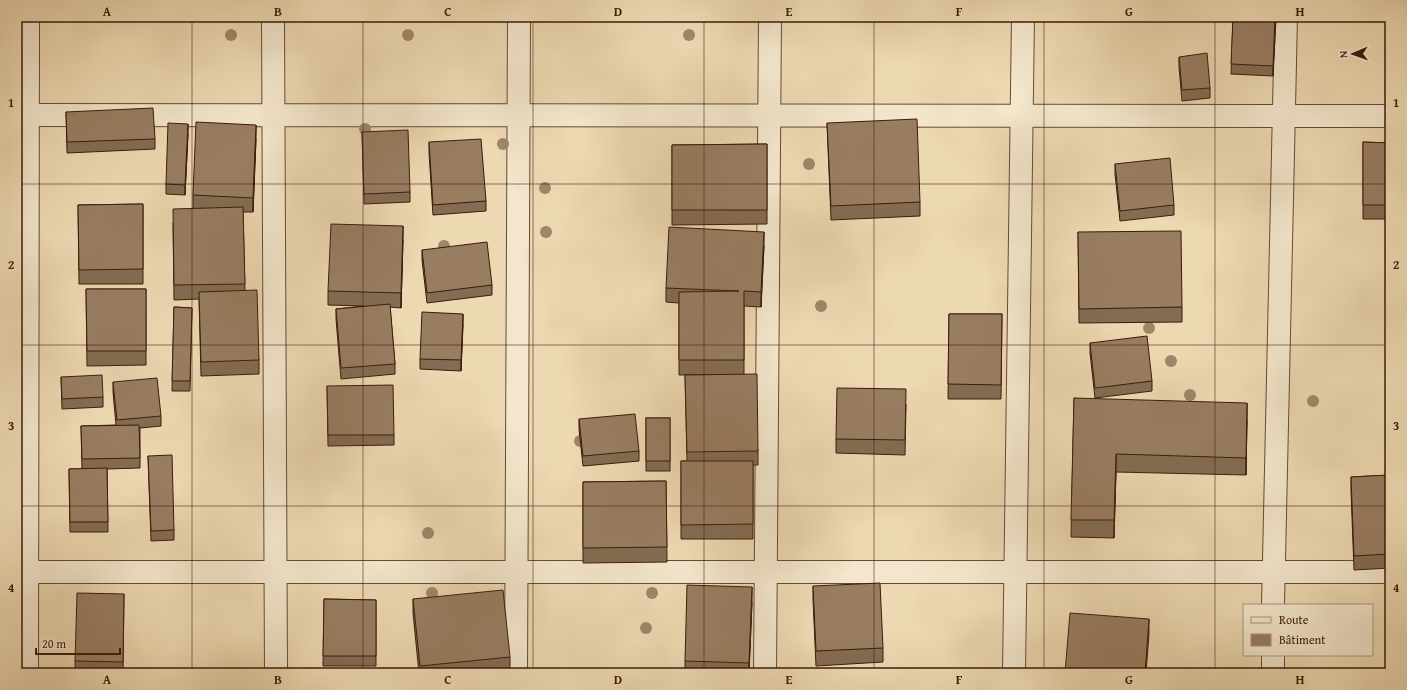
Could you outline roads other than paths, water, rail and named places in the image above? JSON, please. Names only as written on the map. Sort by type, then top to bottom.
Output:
[{"type":"street","points":[[27,673],[23,115],[28,17]]},
{"type":"street","points":[[273,17],[276,673]]},
{"type":"street","points":[[516,673],[518,17]]},
{"type":"street","points":[[765,673],[770,17]]},
{"type":"street","points":[[1014,673],[1023,17]]},
{"type":"street","points":[[1273,604],[1286,17]]},
{"type":"street","points":[[23,115],[1390,116]]},
{"type":"street","points":[[27,572],[1390,572]]},
{"type":"street","points":[[1273,656],[1273,673]]}]
